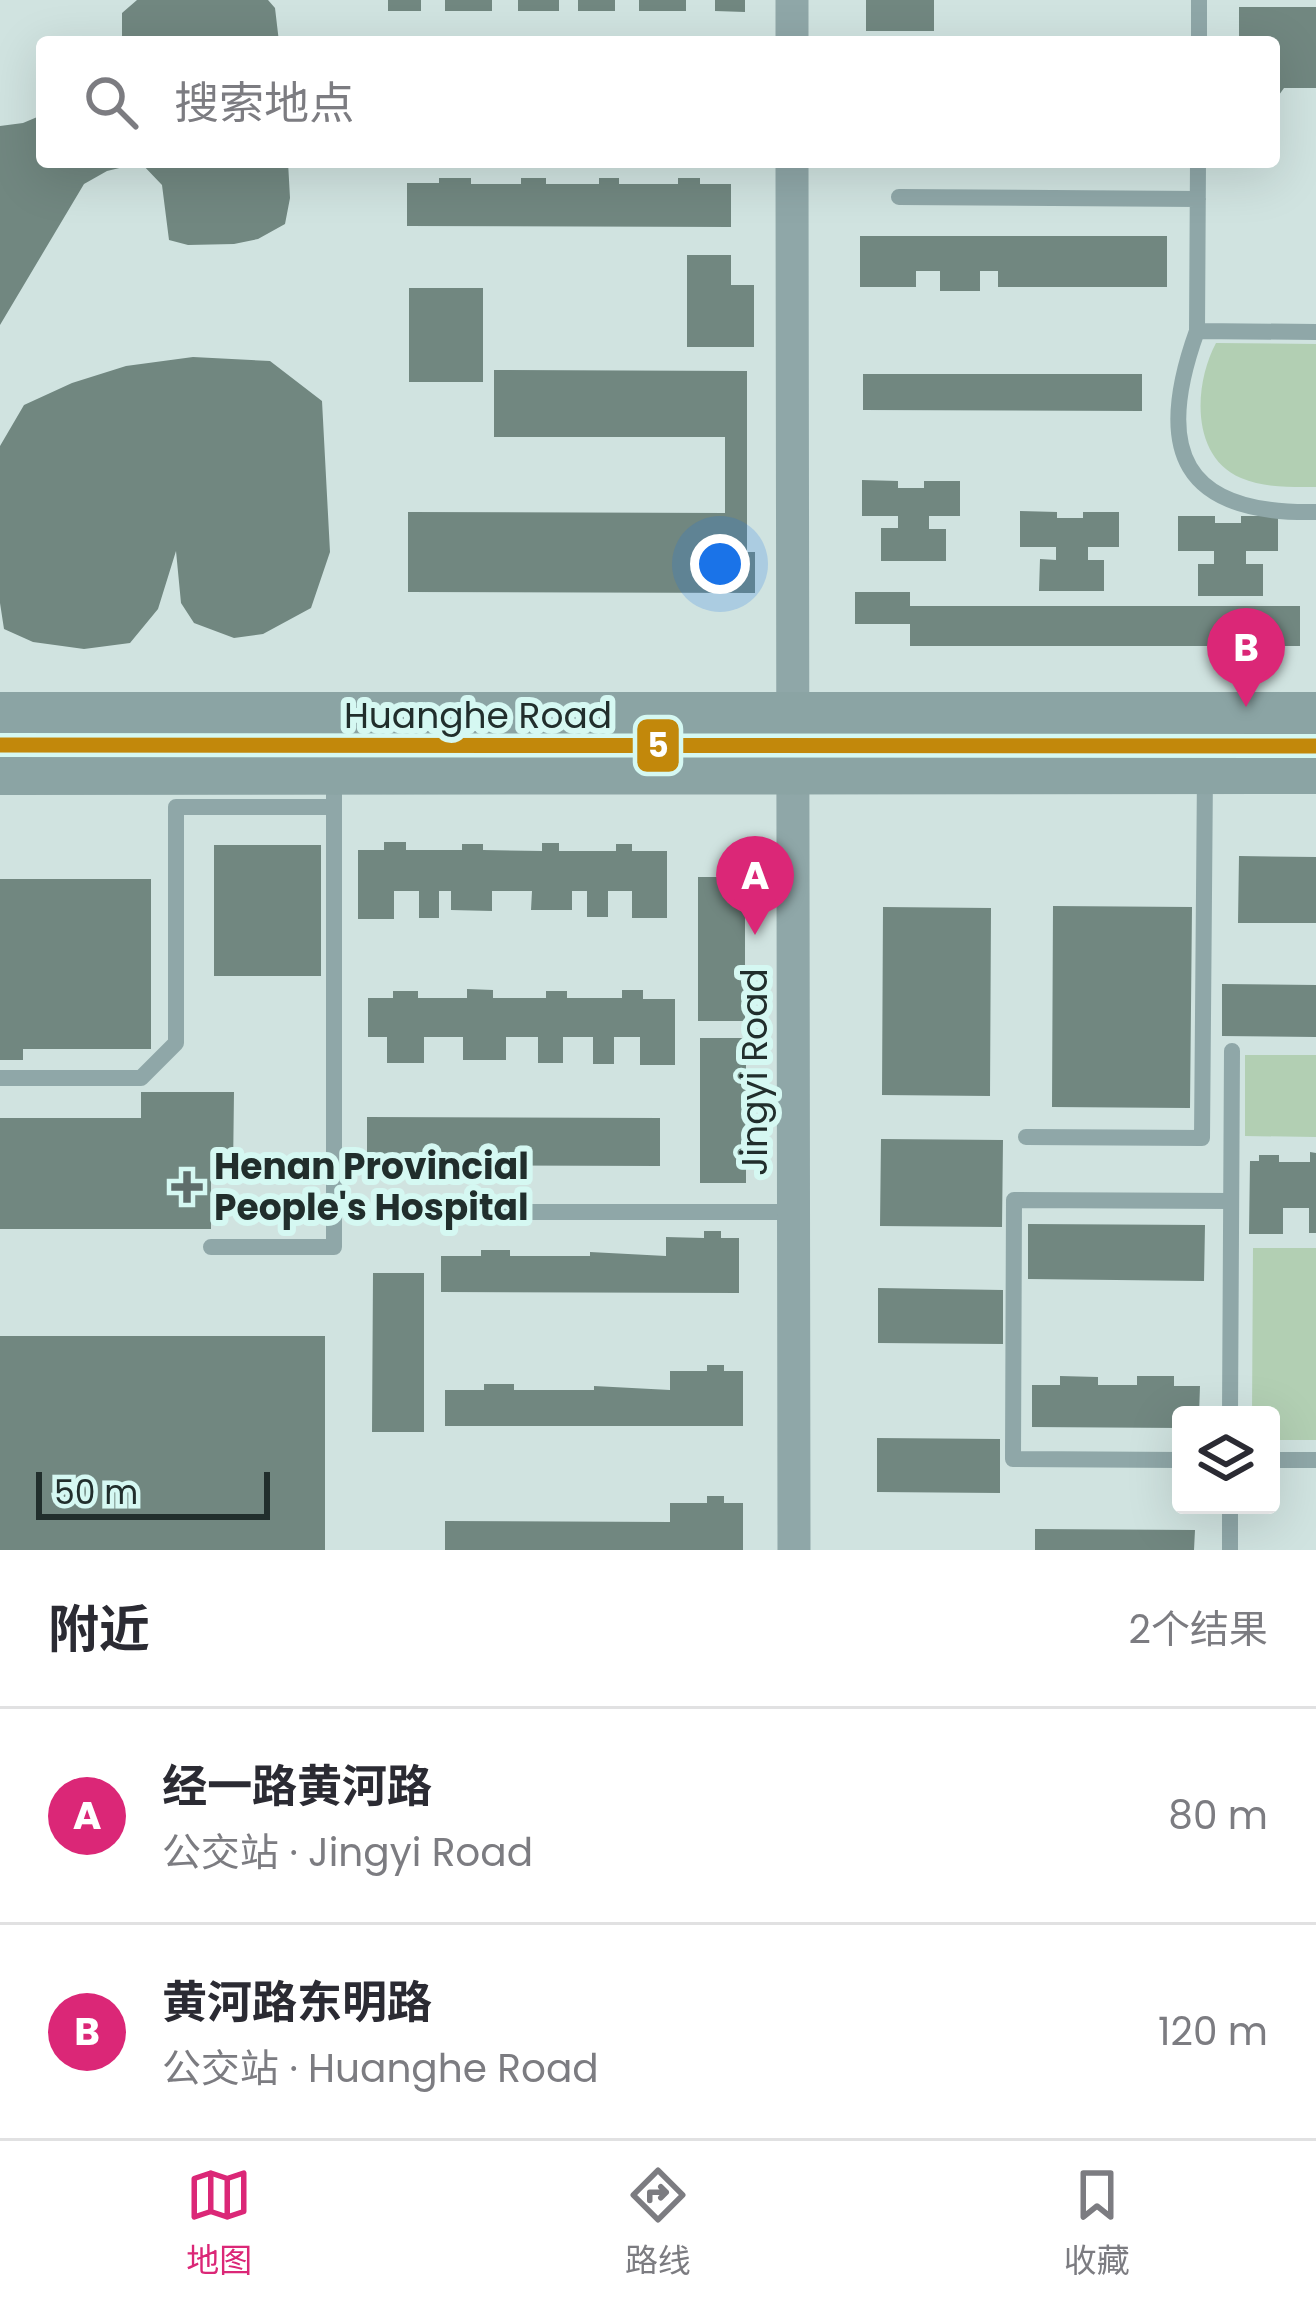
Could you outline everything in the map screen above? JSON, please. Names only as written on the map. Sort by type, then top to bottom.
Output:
[{"type":"main road","name":"Huanghe Road","points":[[0,716],[1316,716]]},
{"type":"main road","name":"Huanghe Road","points":[[0,770],[334,788],[793,770],[1316,770]]},
{"type":"street","points":[[792,0],[792,36]]},
{"type":"street","name":"Jingyi Road","points":[[793,168],[794,1550]]},
{"type":"lane","points":[[1199,0],[1199,36]]},
{"type":"lane","points":[[1198,168],[1197,331],[1181,374],[1182,451],[1192,476],[1206,490],[1242,505],[1316,512]]},
{"type":"lane","points":[[899,196],[1198,199]]},
{"type":"lane","points":[[1197,331],[1316,332]]},
{"type":"lane","points":[[1026,1137],[1202,1138],[1205,770]]},
{"type":"lane","points":[[0,1078],[141,1078],[176,1043],[176,807],[334,788],[334,1247],[211,1247]]},
{"type":"lane","points":[[1230,1406],[1232,1051]]},
{"type":"lane","points":[[1172,1460],[1012,1459],[1014,1200],[1231,1201]]},
{"type":"lane","points":[[466,1212],[794,1212]]},
{"type":"lane","points":[[1280,1460],[1316,1460]]},
{"type":"lane","points":[[1230,1514],[1230,1550]]},
{"type":"green space","points":[[1216,343],[1316,344],[1316,487],[1250,481],[1224,468],[1212,453],[1201,418],[1201,398]]},
{"type":"green space","points":[[1245,1055],[1316,1055],[1316,1137],[1245,1136]]},
{"type":"green space","points":[[1253,1248],[1316,1248],[1316,1440],[1280,1440],[1280,1406],[1252,1406]]},
{"type":"building","points":[[137,0],[268,0],[275,8],[278,36],[122,36],[122,13]]},
{"type":"building","points":[[388,0],[421,0],[421,11],[388,11]]},
{"type":"building","points":[[445,0],[492,0],[492,11],[445,11]]},
{"type":"building","points":[[518,0],[559,0],[559,11],[518,11]]},
{"type":"building","points":[[578,0],[615,0],[615,11],[578,11]]},
{"type":"building","points":[[639,0],[686,0],[686,11],[639,11]]},
{"type":"building","points":[[715,0],[745,0],[745,12],[715,11]]},
{"type":"building","points":[[866,0],[934,0],[934,31],[866,31]]},
{"type":"building","points":[[1239,7],[1316,7],[1316,88],[1284,88],[1280,94],[1280,36],[1239,36]]},
{"type":"building","points":[[36,118],[36,168],[119,168],[84,184],[0,325],[0,126]]},
{"type":"building","points":[[146,168],[288,168],[285,224],[258,239],[234,244],[188,245],[169,240],[162,185]]},
{"type":"building","points":[[439,178],[471,178],[471,184],[521,184],[521,178],[546,178],[546,184],[599,184],[599,178],[619,178],[619,184],[678,184],[678,178],[700,178],[700,184],[731,184],[731,227],[407,226],[407,183],[439,183]]},
{"type":"building","points":[[860,236],[1167,236],[1167,287],[998,287],[998,271],[980,271],[980,291],[940,291],[940,271],[916,271],[916,287],[860,287]]},
{"type":"building","points":[[687,255],[731,255],[731,285],[754,285],[754,347],[687,347]]},
{"type":"building","points":[[409,288],[483,288],[483,382],[409,382]]},
{"type":"building","points":[[193,357],[270,361],[322,401],[330,552],[311,608],[263,634],[234,638],[194,623],[181,603],[176,551],[158,609],[130,643],[84,649],[33,642],[4,629],[0,446],[24,405],[126,366]]},
{"type":"building","points":[[494,370],[747,371],[747,552],[755,552],[755,593],[408,592],[408,512],[725,513],[725,437],[494,437]]},
{"type":"building","points":[[863,374],[1142,374],[1142,411],[863,410]]},
{"type":"building","points":[[862,480],[898,481],[898,488],[924,488],[924,481],[960,481],[960,516],[929,516],[929,529],[946,529],[946,561],[881,561],[881,528],[898,528],[898,516],[862,516]]},
{"type":"building","points":[[1020,511],[1057,512],[1057,518],[1119,512],[1119,547],[1088,547],[1088,560],[1104,560],[1104,591],[1039,591],[1040,559],[1056,560],[1056,547],[1020,547]]},
{"type":"building","points":[[1178,516],[1215,516],[1215,523],[1241,523],[1241,516],[1278,516],[1278,551],[1246,551],[1246,564],[1263,564],[1263,596],[1198,596],[1198,564],[1214,564],[1214,551],[1178,551]]},
{"type":"building","points":[[855,592],[910,592],[910,606],[1300,606],[1300,646],[910,646],[910,624],[855,624]]},
{"type":"building","points":[[384,842],[406,842],[406,850],[462,850],[462,844],[483,844],[483,850],[542,851],[542,843],[559,843],[559,851],[616,851],[616,844],[632,844],[632,851],[667,851],[667,918],[632,918],[632,891],[608,891],[608,917],[587,917],[587,891],[572,891],[572,910],[531,910],[532,891],[492,891],[492,911],[451,910],[451,891],[439,891],[439,918],[419,918],[419,891],[394,891],[394,919],[358,919],[358,850],[384,850]]},
{"type":"building","points":[[214,845],[321,845],[321,976],[214,976]]},
{"type":"building","points":[[1239,856],[1316,857],[1316,923],[1238,923]]},
{"type":"building","points":[[698,877],[745,877],[745,1021],[698,1021]]},
{"type":"building","points":[[0,879],[151,879],[151,1049],[23,1049],[23,1060],[0,1060]]},
{"type":"building","points":[[1053,906],[1192,907],[1190,1108],[1052,1107]]},
{"type":"building","points":[[883,907],[991,908],[990,1096],[882,1095]]},
{"type":"building","points":[[1222,984],[1316,985],[1316,1037],[1222,1036]]},
{"type":"building","points":[[467,989],[493,990],[493,998],[546,998],[546,991],[567,991],[567,998],[622,998],[622,990],[643,990],[643,999],[675,999],[675,1065],[640,1065],[640,1037],[614,1037],[614,1064],[593,1064],[593,1037],[563,1037],[563,1063],[538,1063],[538,1037],[506,1037],[506,1060],[463,1060],[463,1037],[424,1037],[424,1063],[387,1063],[387,1037],[368,1037],[368,998],[418,991],[418,998],[467,998]]},
{"type":"building","points":[[700,1038],[746,1038],[746,1183],[700,1183]]},
{"type":"building","points":[[141,1092],[234,1092],[233,1171],[211,1171],[211,1229],[0,1229],[0,1118],[141,1118]]},
{"type":"building","points":[[367,1117],[660,1118],[660,1166],[367,1165]]},
{"type":"building","points":[[881,1139],[1003,1140],[1002,1227],[880,1226]]},
{"type":"building","points":[[1310,1152],[1316,1153],[1316,1233],[1309,1233],[1309,1208],[1283,1208],[1283,1234],[1249,1234],[1250,1161],[1259,1161],[1259,1155],[1279,1155],[1279,1162],[1310,1162]]},
{"type":"building","points":[[1028,1224],[1205,1225],[1204,1281],[1028,1279]]},
{"type":"building","points":[[704,1231],[739,1238],[739,1293],[441,1292],[441,1256],[510,1250],[510,1256],[590,1256],[590,1252],[666,1256],[666,1237],[704,1238]]},
{"type":"building","points":[[373,1273],[424,1273],[424,1432],[372,1432]]},
{"type":"building","points":[[878,1288],[1003,1290],[1003,1344],[878,1343]]},
{"type":"building","points":[[0,1336],[325,1336],[325,1550],[0,1550]]},
{"type":"building","points":[[707,1365],[743,1371],[743,1426],[445,1426],[445,1390],[514,1384],[514,1390],[594,1390],[594,1386],[670,1390],[670,1371],[707,1371]]},
{"type":"building","points":[[1060,1376],[1098,1377],[1098,1385],[1137,1385],[1137,1376],[1174,1376],[1174,1386],[1200,1386],[1199,1406],[1172,1406],[1172,1428],[1032,1427],[1032,1385],[1060,1385]]},
{"type":"building","points":[[877,1438],[1000,1439],[1000,1493],[877,1492]]},
{"type":"building","points":[[707,1496],[724,1496],[724,1503],[743,1503],[743,1550],[445,1550],[445,1521],[670,1522],[670,1503],[707,1503]]},
{"type":"building","points":[[1035,1529],[1195,1530],[1194,1550],[1035,1550]]},
{"type":"transit line","name":"5","points":[[0,745],[1316,746]]},
{"type":"place","name":"黄河路东明路","points":[[1246,707]]},
{"type":"place","name":"经一路黄河路","points":[[755,935]]},
{"type":"place","name":"Henan Provincial People's Hospital","points":[[187,1187]]}]
